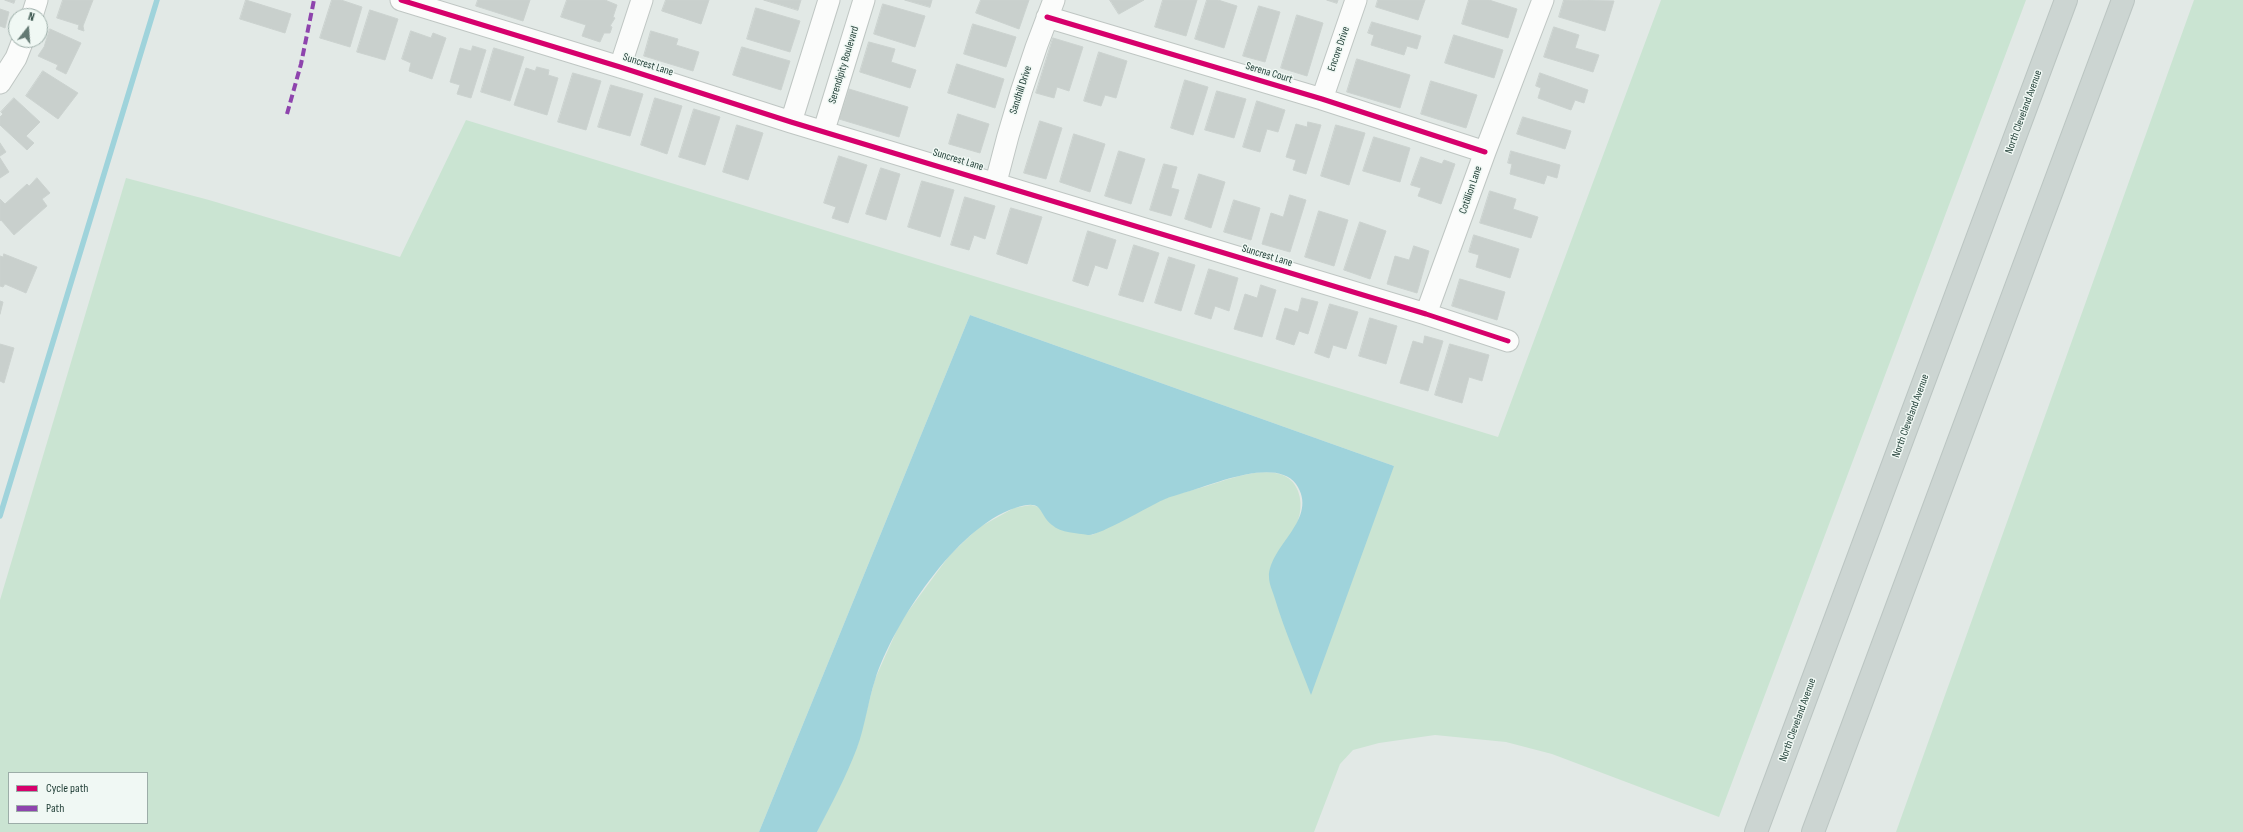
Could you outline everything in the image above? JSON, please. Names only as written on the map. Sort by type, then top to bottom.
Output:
[{"type":"main road","name":"North Cleveland Avenue","points":[[1756,832],[2066,0]]},
{"type":"main road","points":[[1813,832],[2123,0]]},
{"type":"street","name":"Suncrest Lane","points":[[401,0],[456,8],[620,66],[791,122],[824,130],[996,182],[1426,314],[1508,341]]},
{"type":"street","points":[[620,66],[642,0]]},
{"type":"street","points":[[791,122],[812,61],[829,0]]},
{"type":"street","name":"Serendipity Boulevard","points":[[824,130],[864,0]]},
{"type":"street","name":"Encore Drive","points":[[1322,99],[1356,0]]},
{"type":"street","name":"Cotillion Lane","points":[[1426,314],[1485,152],[1544,0]]},
{"type":"street","name":"Serena Court","points":[[1051,9],[1485,152]]},
{"type":"street","name":"Sandhill Drive","points":[[996,182],[1012,116],[1033,52],[1051,9]]},
{"type":"street","points":[[0,83],[16,58],[20,48]]},
{"type":"green space","points":[[1661,0],[2026,0],[1719,817],[1552,754],[1506,742],[1435,735],[1379,743],[1353,750],[1340,764],[1314,832],[817,832],[857,747],[875,679],[901,621],[949,556],[978,528],[1014,508],[1031,505],[1039,507],[1044,512],[1092,535],[1147,506],[1171,496],[1243,475],[1270,472],[1282,475],[1291,481],[1300,497],[1300,514],[1290,537],[1394,466],[970,315],[759,832],[0,832],[0,600],[126,178],[209,200],[400,257],[466,120],[1498,437]]},
{"type":"green space","points":[[2194,0],[2243,0],[2243,832],[1896,832]]},
{"type":"water","points":[[970,315],[1394,466],[1311,695],[1283,623],[1269,580],[1271,565],[1292,532],[1302,509],[1302,497],[1296,484],[1287,476],[1274,473],[1260,473],[1229,479],[1166,499],[1113,526],[1088,535],[1060,530],[1047,520],[1039,508],[1036,506],[1025,505],[1015,508],[993,519],[971,535],[950,556],[930,580],[912,606],[896,632],[884,657],[875,680],[853,759],[817,832],[759,832]]},
{"type":"building","points":[[5,0],[15,0],[14,3]]},
{"type":"building","points":[[63,0],[93,0],[83,26],[84,31],[78,29],[79,25],[57,18]]},
{"type":"building","points":[[246,0],[291,14],[285,33],[240,19]]},
{"type":"building","points":[[332,0],[341,0],[362,7],[350,47],[320,38]]},
{"type":"building","points":[[478,0],[530,0],[523,21],[476,6]]},
{"type":"building","points":[[567,0],[605,0],[617,5],[613,17],[615,18],[610,26],[612,27],[610,33],[604,33],[600,42],[582,36],[586,25],[561,17]]},
{"type":"building","points":[[666,0],[709,0],[701,24],[662,11]]},
{"type":"building","points":[[764,0],[801,0],[798,10]]},
{"type":"building","points":[[905,0],[932,0],[930,7]]},
{"type":"building","points":[[981,0],[1029,0],[1019,29],[976,13]]},
{"type":"building","points":[[1110,0],[1144,0],[1119,14]]},
{"type":"building","points":[[1163,0],[1197,0],[1186,36],[1155,27]]},
{"type":"building","points":[[1207,0],[1218,0],[1237,6],[1224,48],[1195,39]]},
{"type":"building","points":[[1327,0],[1338,0],[1337,3]]},
{"type":"building","points":[[1378,0],[1425,0],[1418,20],[1376,7]]},
{"type":"building","points":[[1469,0],[1489,0],[1517,9],[1508,38],[1462,24]]},
{"type":"building","points":[[1564,0],[1614,1],[1605,31],[1559,17]]},
{"type":"building","points":[[883,4],[925,16],[915,47],[874,34]]},
{"type":"building","points":[[1259,6],[1280,12],[1265,62],[1243,56]]},
{"type":"building","points":[[756,8],[800,21],[790,52],[747,39]]},
{"type":"building","points":[[0,9],[8,12],[8,16],[5,28],[0,26]]},
{"type":"building","points":[[370,10],[398,19],[385,60],[357,52]]},
{"type":"building","points":[[1297,15],[1323,23],[1307,76],[1281,68]]},
{"type":"building","points":[[1372,22],[1421,36],[1417,49],[1407,46],[1404,55],[1371,45],[1374,35],[1368,33]]},
{"type":"building","points":[[973,24],[1016,37],[1006,67],[964,54]]},
{"type":"building","points":[[1554,27],[1579,35],[1575,48],[1599,55],[1593,72],[1544,57]]},
{"type":"building","points":[[50,29],[81,43],[66,74],[56,69],[58,65],[38,56],[43,48],[48,48],[48,35]]},
{"type":"building","points":[[411,31],[431,38],[433,33],[446,38],[432,79],[409,71],[411,63],[402,59]]},
{"type":"building","points":[[651,31],[678,39],[676,45],[699,52],[693,71],[644,56]]},
{"type":"building","points":[[1454,35],[1503,50],[1494,78],[1445,63]]},
{"type":"building","points":[[1053,38],[1083,47],[1069,91],[1057,87],[1054,98],[1036,93]]},
{"type":"building","points":[[869,42],[895,49],[891,62],[916,70],[910,88],[860,72]]},
{"type":"building","points":[[473,46],[486,50],[471,98],[457,94],[460,85],[450,82],[460,48],[471,51]]},
{"type":"building","points":[[742,47],[790,61],[781,90],[733,75]]},
{"type":"building","points":[[494,48],[524,57],[510,101],[481,92]]},
{"type":"building","points":[[1099,52],[1127,61],[1116,98],[1105,95],[1101,106],[1084,101]]},
{"type":"building","points":[[1357,59],[1410,75],[1400,108],[1347,92]]},
{"type":"building","points":[[957,64],[1004,79],[995,108],[948,93]]},
{"type":"building","points":[[537,67],[549,70],[548,75],[558,78],[547,115],[514,105],[526,68],[535,71]]},
{"type":"building","points":[[43,71],[78,93],[58,119],[26,96]]},
{"type":"building","points":[[573,73],[601,81],[586,130],[558,122]]},
{"type":"building","points":[[1540,73],[1588,90],[1584,103],[1575,100],[1571,110],[1538,98],[1541,88],[1536,86]]},
{"type":"building","points":[[1185,80],[1208,87],[1193,135],[1171,128]]},
{"type":"building","points":[[1431,81],[1477,95],[1466,128],[1421,114]]},
{"type":"building","points":[[611,85],[643,94],[630,136],[598,127]]},
{"type":"building","points":[[849,89],[908,107],[899,137],[839,119]]},
{"type":"building","points":[[1217,91],[1246,99],[1234,138],[1205,130]]},
{"type":"building","points":[[14,98],[40,122],[26,136],[34,143],[27,150],[0,125],[0,117],[3,114],[1,112]]},
{"type":"building","points":[[655,98],[682,106],[667,154],[641,145]]},
{"type":"building","points":[[1257,101],[1285,110],[1278,132],[1267,129],[1260,152],[1243,147]]},
{"type":"building","points":[[694,109],[720,117],[705,165],[679,157]]},
{"type":"building","points":[[958,114],[989,124],[980,153],[949,144]]},
{"type":"building","points":[[1523,117],[1571,131],[1565,149],[1517,134]]},
{"type":"building","points":[[1040,121],[1062,128],[1046,179],[1024,173]]},
{"type":"building","points":[[1308,122],[1321,125],[1306,174],[1293,170],[1296,160],[1286,157],[1296,124],[1307,127]]},
{"type":"building","points":[[737,125],[763,133],[748,180],[723,172]]},
{"type":"building","points":[[1336,125],[1365,133],[1349,185],[1321,176]]},
{"type":"building","points":[[1074,134],[1105,144],[1090,192],[1060,182]]},
{"type":"building","points":[[1374,137],[1410,148],[1400,182],[1363,171]]},
{"type":"building","points":[[0,143],[6,152],[0,156]]},
{"type":"building","points":[[1119,151],[1145,159],[1131,204],[1105,196]]},
{"type":"building","points":[[1511,151],[1560,165],[1557,178],[1547,175],[1544,184],[1510,174],[1512,164],[1508,163]]},
{"type":"building","points":[[839,156],[867,165],[848,223],[832,218],[836,207],[824,203]]},
{"type":"building","points":[[1421,157],[1442,164],[1444,160],[1455,164],[1441,204],[1418,196],[1421,188],[1411,185]]},
{"type":"building","points":[[0,158],[9,172],[0,178]]},
{"type":"building","points":[[1164,164],[1177,167],[1171,188],[1179,190],[1171,216],[1150,210]]},
{"type":"building","points":[[881,168],[900,174],[886,220],[866,214]]},
{"type":"building","points":[[1199,174],[1225,182],[1211,228],[1185,219]]},
{"type":"building","points":[[37,178],[50,193],[42,199],[47,206],[14,235],[1,220],[0,221],[0,199],[5,204],[27,184],[29,186]]},
{"type":"building","points":[[922,181],[954,190],[940,237],[908,227]]},
{"type":"building","points":[[1490,191],[1516,199],[1513,209],[1538,217],[1531,238],[1480,223]]},
{"type":"building","points":[[1290,195],[1306,200],[1290,252],[1262,244],[1271,213],[1283,217]]},
{"type":"building","points":[[965,197],[995,206],[985,239],[974,235],[969,250],[951,245]]},
{"type":"building","points":[[1234,200],[1260,208],[1251,240],[1224,232]]},
{"type":"building","points":[[1011,208],[1042,217],[1027,264],[997,254]]},
{"type":"building","points":[[1319,211],[1348,220],[1334,266],[1305,257]]},
{"type":"building","points":[[1360,222],[1386,231],[1370,279],[1344,270]]},
{"type":"building","points":[[1088,231],[1116,240],[1107,269],[1095,265],[1088,286],[1073,281]]},
{"type":"building","points":[[1474,235],[1519,249],[1510,278],[1476,267],[1479,255],[1469,252]]},
{"type":"building","points":[[1134,245],[1159,253],[1143,302],[1119,295]]},
{"type":"building","points":[[1414,246],[1429,251],[1417,293],[1387,284],[1395,256],[1409,260]]},
{"type":"building","points":[[4,254],[37,267],[26,293],[5,284],[3,287],[0,286],[0,256],[3,257]]},
{"type":"building","points":[[1169,257],[1195,265],[1181,311],[1155,303]]},
{"type":"building","points":[[1209,269],[1238,278],[1229,311],[1215,306],[1211,319],[1195,314]]},
{"type":"building","points":[[1460,279],[1505,292],[1497,320],[1452,306]]},
{"type":"building","points":[[1261,285],[1276,290],[1262,337],[1234,329],[1245,294],[1257,298]]},
{"type":"building","points":[[1302,298],[1318,302],[1308,334],[1299,331],[1294,345],[1276,339],[1285,308],[1298,312]]},
{"type":"building","points":[[0,301],[3,302],[0,314]]},
{"type":"building","points":[[1330,304],[1358,312],[1346,349],[1333,345],[1329,358],[1315,353]]},
{"type":"building","points":[[1370,318],[1397,326],[1386,364],[1359,356]]},
{"type":"building","points":[[1425,336],[1443,341],[1428,391],[1400,383],[1413,341],[1423,344]]},
{"type":"building","points":[[0,344],[14,348],[4,383],[0,381]]},
{"type":"building","points":[[1450,344],[1489,355],[1482,381],[1469,377],[1462,403],[1435,395]]},
{"type":"waterway","points":[[0,516],[157,0]]},
{"type":"marked path","points":[[287,114],[301,64],[314,0]]},
{"type":"cycle path","points":[[401,0],[620,67],[791,122],[1426,314],[1508,341]]},
{"type":"cycle path","points":[[1047,17],[1322,99],[1485,152]]}]
